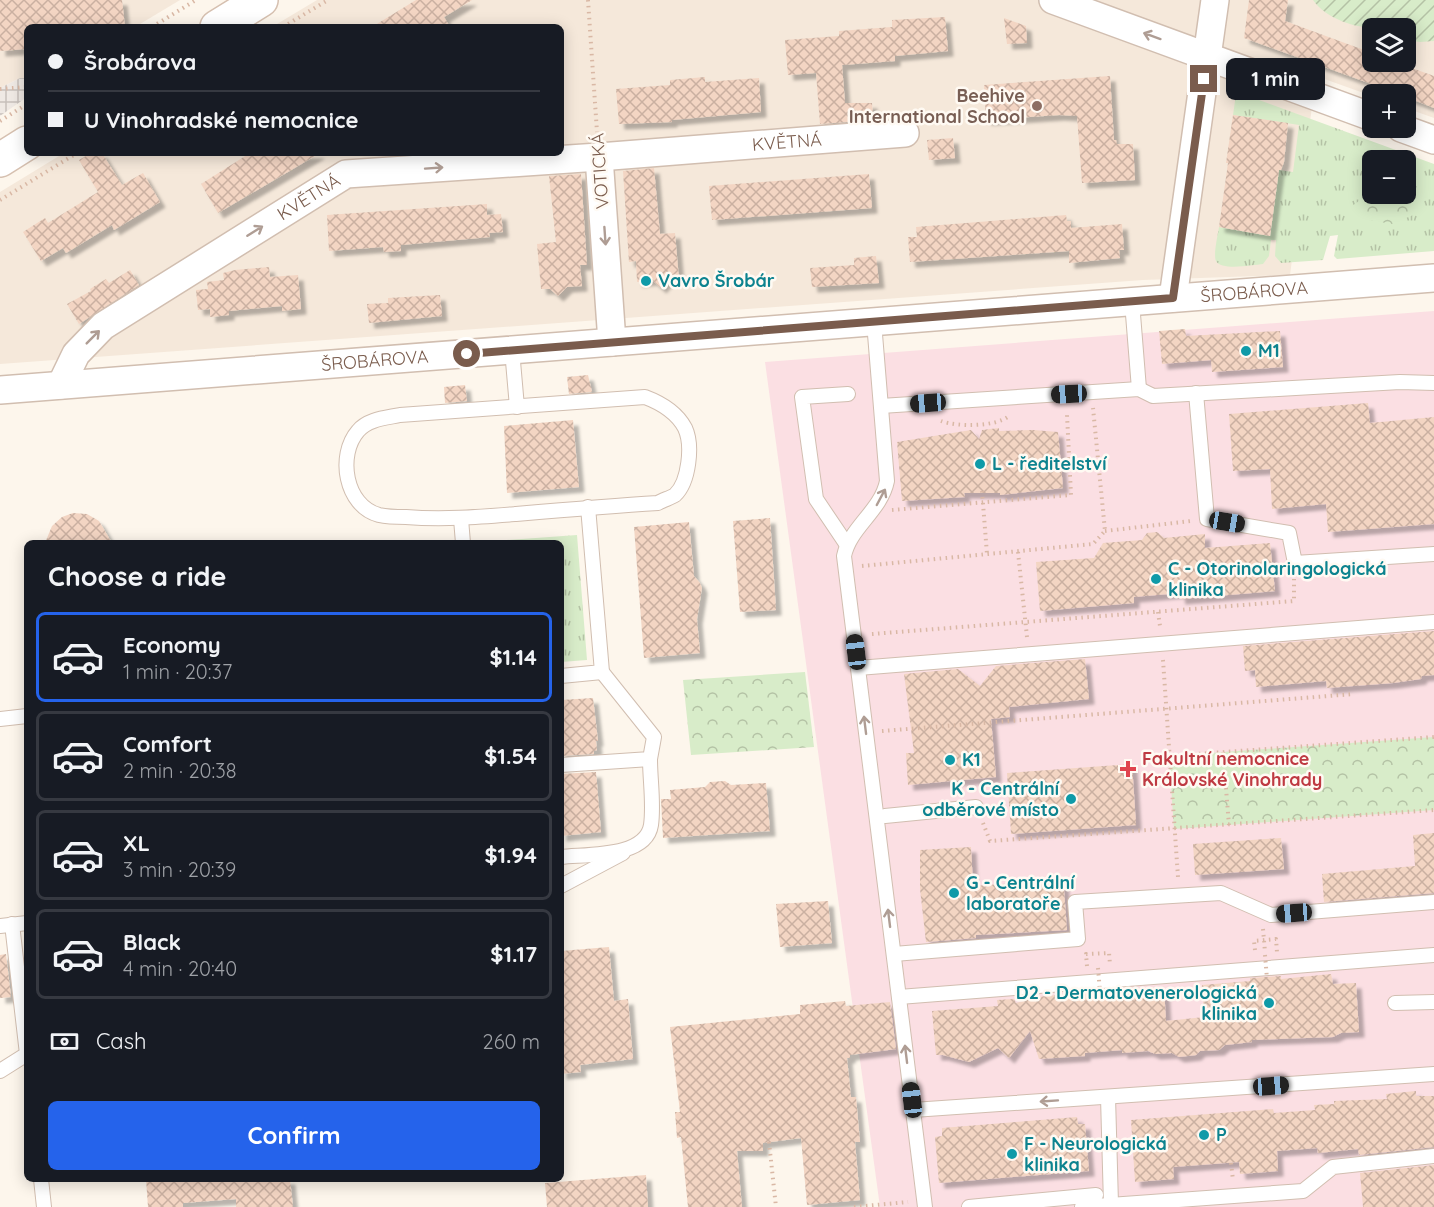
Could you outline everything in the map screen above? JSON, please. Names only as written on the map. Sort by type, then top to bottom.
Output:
[{"type":"main road","points":[[222,24],[261,0]]},
{"type":"main road","points":[[0,160],[24,145]]},
{"type":"street","points":[[1053,0],[1362,113]]},
{"type":"street","points":[[1173,298],[1215,0]]},
{"type":"street","name":"KVĚTNÁ","points":[[61,386],[76,354],[104,326],[346,174],[905,133]]},
{"type":"street","points":[[1416,133],[1434,140]]},
{"type":"street","name":"VOTICKÁ","points":[[599,157],[612,342]]},
{"type":"street","name":"ŠROBÁROVA","points":[[0,390],[1434,278]]},
{"type":"lane","points":[[1132,302],[1139,389]]},
{"type":"lane","points":[[874,322],[887,481],[880,500],[847,545],[844,556],[925,1204]]},
{"type":"lane","points":[[512,350],[517,407]]},
{"type":"lane","points":[[881,406],[1139,389],[1153,396],[1400,382],[1434,383]]},
{"type":"lane","points":[[1196,393],[1207,519],[1289,533],[1295,563],[1434,554]]},
{"type":"lane","points":[[847,545],[816,499],[802,397],[848,394]]},
{"type":"lane","points":[[645,397],[671,411],[686,429],[689,456],[685,480],[675,494],[658,503],[588,507],[461,519],[377,514],[356,498],[348,484],[347,455],[357,431],[373,422],[400,415],[645,397]]},
{"type":"lane","points":[[564,885],[634,847],[648,836],[651,825],[650,759],[654,738],[602,672],[588,507]]},
{"type":"lane","points":[[461,519],[463,540]]},
{"type":"lane","points":[[858,669],[1434,622]]},
{"type":"lane","points":[[564,676],[602,672]]},
{"type":"lane","points":[[0,718],[24,716]]},
{"type":"lane","points":[[564,765],[650,759]]},
{"type":"lane","points":[[885,816],[976,807]]},
{"type":"lane","points":[[564,857],[634,847]]},
{"type":"lane","points":[[894,954],[1078,939],[1075,902],[1221,893],[1270,915],[1434,902]]},
{"type":"lane","points":[[24,923],[6,925],[24,1036]]},
{"type":"lane","points":[[899,997],[1434,955]]},
{"type":"lane","points":[[1395,1002],[1434,1002]]},
{"type":"lane","points":[[0,1071],[24,1056]]},
{"type":"lane","points":[[913,1110],[1434,1074]]},
{"type":"lane","points":[[1108,1097],[1111,1204]]},
{"type":"lane","points":[[1082,1207],[1303,1191],[1333,1167],[1434,1156]]},
{"type":"lane","points":[[41,1182],[44,1207]]},
{"type":"lane","points":[[969,1207],[1096,1195]]},
{"type":"path","points":[[157,24],[196,0]]},
{"type":"path","points":[[289,24],[328,0]]},
{"type":"path","name":"VOTICKÁ","points":[[588,0],[599,157]]},
{"type":"path","points":[[0,89],[24,87]]},
{"type":"path","points":[[0,121],[24,107]]},
{"type":"path","points":[[0,200],[72,156]]},
{"type":"path","points":[[1092,393],[1105,531]]},
{"type":"path","points":[[892,510],[1071,495],[1067,415]]},
{"type":"path","points":[[982,491],[987,554]]},
{"type":"path","points":[[845,567],[1093,544],[1105,531],[1207,519]]},
{"type":"path","points":[[1018,552],[1026,621]]},
{"type":"path","points":[[854,635],[1294,602],[1295,563]]},
{"type":"path","points":[[1162,644],[1176,862]]},
{"type":"path","points":[[873,731],[1354,694]]},
{"type":"path","points":[[1169,756],[1434,737]]},
{"type":"path","points":[[1223,752],[1229,825]]},
{"type":"path","points":[[976,807],[990,841],[1434,810]]},
{"type":"path","points":[[1254,941],[1276,939]]},
{"type":"path","points":[[1086,954],[1109,953]]},
{"type":"path","points":[[1265,956],[1266,979]]},
{"type":"path","points":[[1098,968],[1100,992]]},
{"type":"path","points":[[770,1142],[776,1207]]},
{"type":"path","points":[[854,1207],[925,1204]]},
{"type":"shaded area","points":[[0,0],[180,0],[140,24],[24,24],[24,78],[0,88]]},
{"type":"shaded area","points":[[317,0],[1434,0],[1434,118],[1416,112],[1416,84],[1362,84],[1362,92],[1316,76],[1290,275],[1143,280],[0,364],[0,192],[59,156],[564,156],[564,24],[277,24]]},
{"type":"shaded area","points":[[24,78],[24,99],[0,116],[0,88]]},
{"type":"shaded area","name":"Fakultní nemocnice Královské Vinohrady","points":[[1434,311],[1434,1207],[880,1207],[765,362]]},
{"type":"green space","points":[[1313,0],[1434,0],[1434,41],[1416,41],[1416,18],[1362,18],[1362,26],[1335,18]]},
{"type":"green space","points":[[1240,93],[1396,150],[1362,150],[1362,204],[1416,204],[1416,157],[1434,164],[1434,251],[1337,259],[1334,256],[1338,235],[1330,236],[1323,260],[1281,263],[1275,256],[1276,240],[1271,240],[1269,256],[1263,264],[1238,267],[1219,264],[1215,254],[1219,227],[1270,236],[1279,170],[1293,172],[1299,125],[1233,115],[1236,94]]},
{"type":"green space","points":[[1416,196],[1425,210],[1392,224],[1349,217],[1352,206],[1362,199],[1362,204],[1416,204]]},
{"type":"green space","points":[[577,535],[587,660],[564,662],[564,540],[507,540]]},
{"type":"green space","points":[[805,672],[814,747],[691,755],[683,680]]},
{"type":"green space","points":[[1434,737],[1434,810],[1174,829],[1169,756]]},
{"type":"building","points":[[0,0],[122,0],[125,24],[24,24],[24,49],[0,51]]},
{"type":"building","points":[[416,0],[472,0],[444,17],[448,24],[377,24]]},
{"type":"building","points":[[1249,0],[1288,0],[1285,21],[1362,49],[1362,72],[1416,72],[1416,70],[1434,76],[1434,108],[1416,101],[1416,84],[1371,84],[1244,38]]},
{"type":"building","points":[[945,17],[948,51],[895,56],[895,61],[842,65],[845,103],[872,103],[873,120],[820,124],[816,73],[788,75],[785,40],[839,36],[839,31],[892,27],[892,20]]},
{"type":"building","points":[[1004,18],[1026,26],[1027,43],[1007,44]]},
{"type":"building","points":[[1110,76],[1114,140],[1117,144],[1133,144],[1135,180],[1082,183],[1077,116],[986,120],[984,85]]},
{"type":"building","points":[[705,77],[705,82],[759,78],[761,112],[672,120],[672,122],[619,124],[616,89],[670,85],[670,80]]},
{"type":"building","points":[[1233,115],[1288,123],[1284,162],[1279,170],[1270,236],[1219,227]]},
{"type":"building","points":[[953,138],[955,158],[929,160],[927,140]]},
{"type":"building","points":[[86,156],[104,156],[122,185],[143,173],[160,202],[114,230],[112,225],[66,253],[63,248],[41,261],[23,232],[45,218],[48,223],[98,192],[79,160]]},
{"type":"building","points":[[245,156],[315,156],[218,213],[201,184]]},
{"type":"building","points":[[654,168],[660,234],[675,233],[679,279],[668,280],[661,288],[652,280],[637,282],[636,261],[629,262],[623,171]]},
{"type":"building","points":[[581,174],[587,265],[580,265],[582,286],[567,287],[558,296],[550,289],[541,289],[537,244],[556,242],[549,176]]},
{"type":"building","points":[[869,174],[872,208],[712,220],[709,186]]},
{"type":"building","points":[[487,204],[487,215],[501,214],[503,232],[489,233],[490,237],[401,245],[401,251],[384,252],[383,247],[329,251],[327,215]]},
{"type":"building","points":[[1066,215],[1067,221],[1071,221],[1071,228],[1122,224],[1124,250],[1119,250],[1120,258],[1069,263],[1069,251],[910,262],[908,237],[917,237],[916,227]]},
{"type":"building","points":[[876,256],[879,283],[812,287],[810,268],[854,265],[854,258]]},
{"type":"building","points":[[269,267],[270,277],[298,275],[301,309],[282,311],[282,306],[229,311],[229,315],[210,317],[210,309],[198,310],[196,290],[208,289],[207,282],[224,280],[223,273],[235,270]]},
{"type":"building","points":[[130,270],[139,285],[79,324],[67,304],[91,291],[90,289],[106,279],[109,283]]},
{"type":"building","points":[[440,295],[442,316],[369,323],[367,304],[388,303],[388,298]]},
{"type":"building","name":"M1","points":[[1185,329],[1186,336],[1280,331],[1283,367],[1212,372],[1211,360],[1162,364],[1159,331]]},
{"type":"building","points":[[588,375],[592,392],[569,394],[567,377]]},
{"type":"building","points":[[465,385],[467,401],[445,403],[444,387]]},
{"type":"building","points":[[1368,403],[1370,423],[1434,417],[1434,524],[1328,532],[1326,504],[1272,509],[1270,469],[1233,471],[1229,414]]},
{"type":"building","points":[[573,420],[579,487],[507,493],[504,426]]},
{"type":"building","name":"L - ředitelství","points":[[999,428],[999,431],[1058,432],[1063,488],[1000,495],[1000,493],[964,493],[965,497],[902,501],[897,442],[971,430],[979,439],[982,430]]},
{"type":"building","points":[[73,513],[87,514],[99,521],[110,540],[46,540],[52,526],[62,517]]},
{"type":"building","points":[[770,518],[776,610],[740,612],[733,521]]},
{"type":"building","points":[[689,522],[694,576],[702,588],[697,619],[700,653],[644,658],[634,527]]},
{"type":"building","name":"C - Otorinolaringologická klinika","points":[[1157,532],[1164,538],[1205,534],[1205,548],[1270,543],[1275,591],[1180,599],[1179,593],[1134,597],[1134,603],[1040,611],[1036,562],[1094,558],[1103,543],[1142,540],[1147,533]]},
{"type":"building","points":[[1434,631],[1434,675],[1422,676],[1421,679],[1327,688],[1326,681],[1256,687],[1255,670],[1245,671],[1243,646]]},
{"type":"building","points":[[1085,659],[1089,699],[1009,707],[1010,717],[991,719],[996,777],[908,785],[906,753],[914,753],[904,674],[958,669],[980,686],[996,666]]},
{"type":"building","points":[[593,698],[598,741],[596,741],[597,750],[594,754],[564,756],[564,700]]},
{"type":"building","name":"K - Centrální odběrové místo","points":[[1132,764],[1136,825],[1011,834],[1007,773]]},
{"type":"building","points":[[596,772],[601,832],[564,836],[564,774]]},
{"type":"building","points":[[725,781],[731,785],[766,783],[770,831],[663,838],[661,799],[671,799],[670,790],[705,787],[710,782]]},
{"type":"building","points":[[1434,833],[1434,893],[1324,902],[1322,874],[1415,866],[1413,835]]},
{"type":"building","points":[[1281,838],[1284,869],[1195,875],[1193,844]]},
{"type":"building","name":"G - Centrální laboratoře","points":[[971,847],[973,886],[1063,877],[1067,930],[976,935],[976,938],[926,942],[920,889],[920,850]]},
{"type":"building","points":[[828,901],[832,943],[780,947],[776,904]]},
{"type":"building","points":[[609,947],[614,1001],[628,999],[633,1059],[580,1065],[581,1072],[564,1074],[564,951]]},
{"type":"building","points":[[6,954],[11,997],[0,998],[0,955]]},
{"type":"building","points":[[1331,974],[1333,984],[1356,983],[1359,1032],[1341,1033],[1333,1037],[1252,1040],[1252,1042],[1225,1045],[1219,1050],[1200,1051],[1196,1055],[1179,1057],[1172,1053],[1155,1054],[1148,1051],[1122,1053],[1122,1050],[1085,1053],[1085,1056],[1039,1059],[1030,1031],[1009,1058],[998,1048],[969,1062],[936,1055],[932,1011],[998,1006],[997,1000],[1014,999],[1016,1003],[1037,997],[1115,989],[1115,991],[1164,987],[1166,1021],[1204,1017],[1202,985],[1250,981],[1250,978],[1281,976],[1281,979]]},
{"type":"building","points":[[845,1001],[846,1006],[890,1002],[896,1049],[850,1055],[850,1058],[847,1058],[851,1097],[856,1097],[860,1142],[855,1142],[860,1200],[807,1205],[801,1138],[763,1143],[763,1151],[737,1151],[742,1207],[688,1207],[681,1137],[677,1138],[675,1112],[680,1112],[670,1027],[800,1014],[800,1005]]},
{"type":"building","points":[[1416,1091],[1416,1096],[1434,1096],[1434,1147],[1359,1155],[1358,1149],[1318,1153],[1317,1148],[1277,1151],[1278,1171],[1240,1174],[1239,1162],[1173,1167],[1174,1179],[1135,1182],[1131,1120],[1273,1109],[1274,1113],[1315,1110],[1314,1105],[1334,1104],[1334,1101],[1387,1099],[1386,1094]]},
{"type":"building","name":"F - Neurologická klinika","points":[[1077,1117],[1078,1124],[1085,1124],[1089,1171],[939,1183],[935,1137],[942,1136],[942,1128]]},
{"type":"building","points":[[1434,1165],[1434,1207],[1363,1207],[1360,1173]]},
{"type":"building","points":[[646,1175],[648,1207],[547,1207],[545,1183]]},
{"type":"building","points":[[146,1182],[290,1182],[293,1207],[236,1207],[236,1199],[183,1203],[183,1207],[148,1207]]},
{"type":"place","name":"Beehive International School","points":[[1037,106]]},
{"type":"place","name":"Vavro Šrobár","points":[[646,281]]},
{"type":"place","name":"M1","points":[[1246,351]]},
{"type":"place","name":"L - ředitelství","points":[[980,464]]},
{"type":"place","name":"C - Otorinolaringologická klinika","points":[[1156,579]]},
{"type":"place","name":"K1","points":[[950,760]]},
{"type":"place","name":"Fakultní nemocnice Královské Vinohrady","points":[[1128,769]]},
{"type":"place","name":"K - Centrální odběrové místo","points":[[1071,799]]},
{"type":"place","name":"G - Centrální laboratoře","points":[[954,893]]},
{"type":"place","name":"D2 - Dermatovenerologická klinika","points":[[1269,1003]]},
{"type":"place","name":"P","points":[[1204,1135]]},
{"type":"place","name":"F - Neurologická klinika","points":[[1012,1154]]},
{"type":"route","points":[[467,354],[1173,298],[1204,79]]}]
